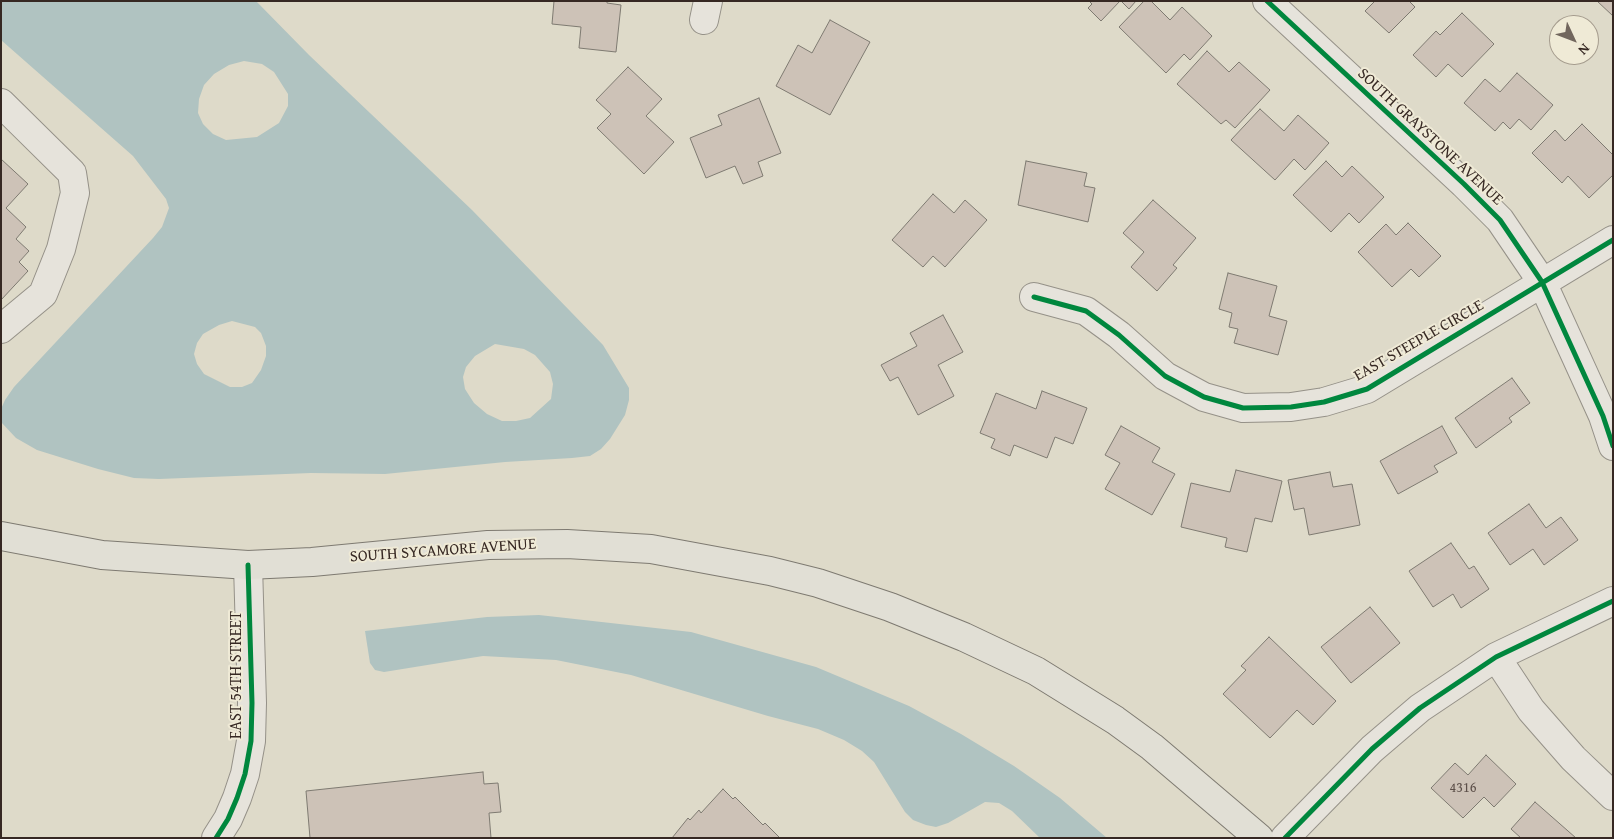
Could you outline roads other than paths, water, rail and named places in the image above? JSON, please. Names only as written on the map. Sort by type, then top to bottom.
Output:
[{"type":"main road","name":"SOUTH SYCAMORE AVENUE","points":[[1,536],[102,555],[248,565],[312,562],[488,545],[567,544],[651,549],[697,556],[818,583],[927,621],[1036,671],[1115,720],[1152,746],[1260,838]]},
{"type":"street","name":"SOUTH GRAYSTONE AVENUE","points":[[1268,1],[1500,220],[1542,282],[1603,416],[1613,446]]},
{"type":"street","points":[[1,103],[72,173],[75,193],[61,249],[43,294],[1,329]]},
{"type":"street","name":"EAST STEEPLE CIRCLE","points":[[1034,297],[1086,311],[1119,335],[1165,376],[1204,397],[1243,408],[1291,407],[1324,402],[1367,389],[1613,240]]},
{"type":"street","name":"EAST 54TH STREET","points":[[216,838],[228,819],[237,798],[245,774],[251,741],[252,703],[248,565]]},
{"type":"street","points":[[1285,838],[1372,749],[1420,708],[1496,657],[1613,601]]},
{"type":"street","points":[[1496,657],[1531,710],[1573,758],[1613,796]]}]
